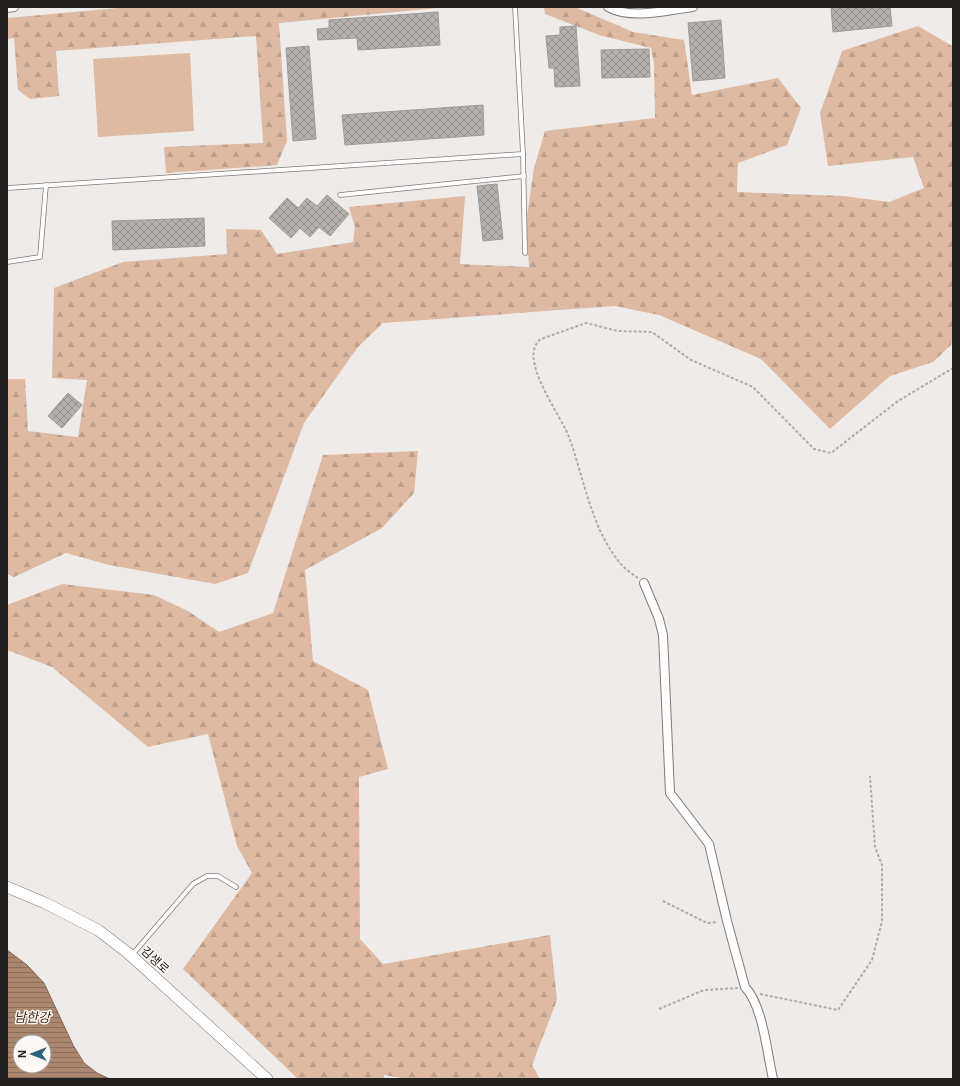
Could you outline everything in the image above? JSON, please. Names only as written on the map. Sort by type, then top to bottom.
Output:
[{"type":"street","points":[[7,8],[14,7]]},
{"type":"street","points":[[608,7],[621,12],[639,13],[693,7]]},
{"type":"street","points":[[644,583],[659,619],[663,635],[670,793],[709,844],[727,922],[747,990],[758,1010],[773,1079]]},
{"type":"street","name":"김생로","points":[[7,886],[45,903],[98,930],[132,956],[267,1079]]},
{"type":"lane","points":[[515,7],[524,176],[525,253]]},
{"type":"lane","points":[[7,188],[523,154]]},
{"type":"lane","points":[[340,195],[524,176]]},
{"type":"lane","points":[[7,262],[40,257],[46,185]]},
{"type":"lane","points":[[132,956],[193,884],[207,876],[218,876],[236,887]]},
{"type":"path","points":[[644,583],[621,564],[600,529],[578,470],[569,437],[546,395],[536,367],[532,350],[535,343],[541,339],[586,323],[618,331],[652,332],[692,360],[753,387],[814,449],[831,453],[898,401],[953,368]]},
{"type":"path","points":[[659,1009],[704,990],[747,990],[838,1010],[872,960],[882,921],[882,865],[875,847],[870,776]]},
{"type":"path","points":[[663,901],[707,923],[727,922]]},
{"type":"green space","points":[[129,7],[448,7],[279,23],[287,141],[277,165],[166,173],[164,147],[263,143],[256,36],[56,51],[59,96],[30,99],[18,90],[14,38],[7,39],[7,18]]},
{"type":"green space","points":[[544,7],[575,7],[633,32],[684,40],[692,95],[778,78],[801,108],[787,145],[738,163],[737,192],[843,196],[889,202],[924,188],[913,157],[828,166],[820,113],[842,51],[918,26],[952,46],[953,335],[951,345],[933,362],[890,376],[830,429],[761,359],[659,315],[615,306],[383,323],[358,347],[304,423],[248,573],[215,584],[109,565],[66,553],[14,577],[7,574],[7,379],[25,379],[28,431],[78,437],[87,380],[52,378],[54,288],[123,262],[227,254],[226,229],[261,230],[277,254],[353,242],[355,227],[349,207],[465,196],[460,264],[529,267],[526,223],[534,168],[545,131],[655,118],[654,63],[651,48],[599,35],[545,14]]},
{"type":"green space","points":[[190,53],[194,131],[98,137],[93,59]]},
{"type":"green space","points":[[418,451],[414,493],[382,528],[305,570],[313,661],[368,690],[388,769],[359,777],[360,939],[383,964],[550,935],[557,1000],[532,1065],[540,1079],[406,1079],[384,1075],[384,1079],[298,1079],[183,969],[252,873],[237,846],[208,734],[148,747],[52,667],[7,650],[7,605],[62,584],[154,595],[188,611],[219,632],[273,613],[323,455]]},
{"type":"water","name":"남한강","points":[[7,950],[27,965],[44,983],[73,1045],[84,1063],[97,1073],[110,1079],[7,1079]]},
{"type":"building","points":[[831,7],[890,7],[892,26],[833,32]]},
{"type":"building","points":[[438,12],[440,45],[358,50],[357,38],[318,40],[317,29],[329,28],[329,20]]},
{"type":"building","points":[[721,20],[725,78],[693,81],[688,23]]},
{"type":"building","points":[[576,26],[580,86],[555,87],[554,68],[549,68],[546,36],[560,35],[560,27]]},
{"type":"building","points":[[309,46],[316,139],[293,141],[286,48]]},
{"type":"building","points":[[649,49],[650,77],[602,78],[601,50]]},
{"type":"building","points":[[483,105],[484,135],[345,145],[342,115]]},
{"type":"building","points":[[497,184],[503,239],[483,241],[477,186]]},
{"type":"building","points":[[327,195],[349,214],[330,236],[319,227],[310,237],[300,228],[291,238],[269,218],[287,198],[298,208],[307,198],[317,206]]},
{"type":"building","points":[[204,218],[205,246],[113,250],[112,221]]},
{"type":"building","points":[[68,393],[82,405],[62,428],[48,416]]}]
